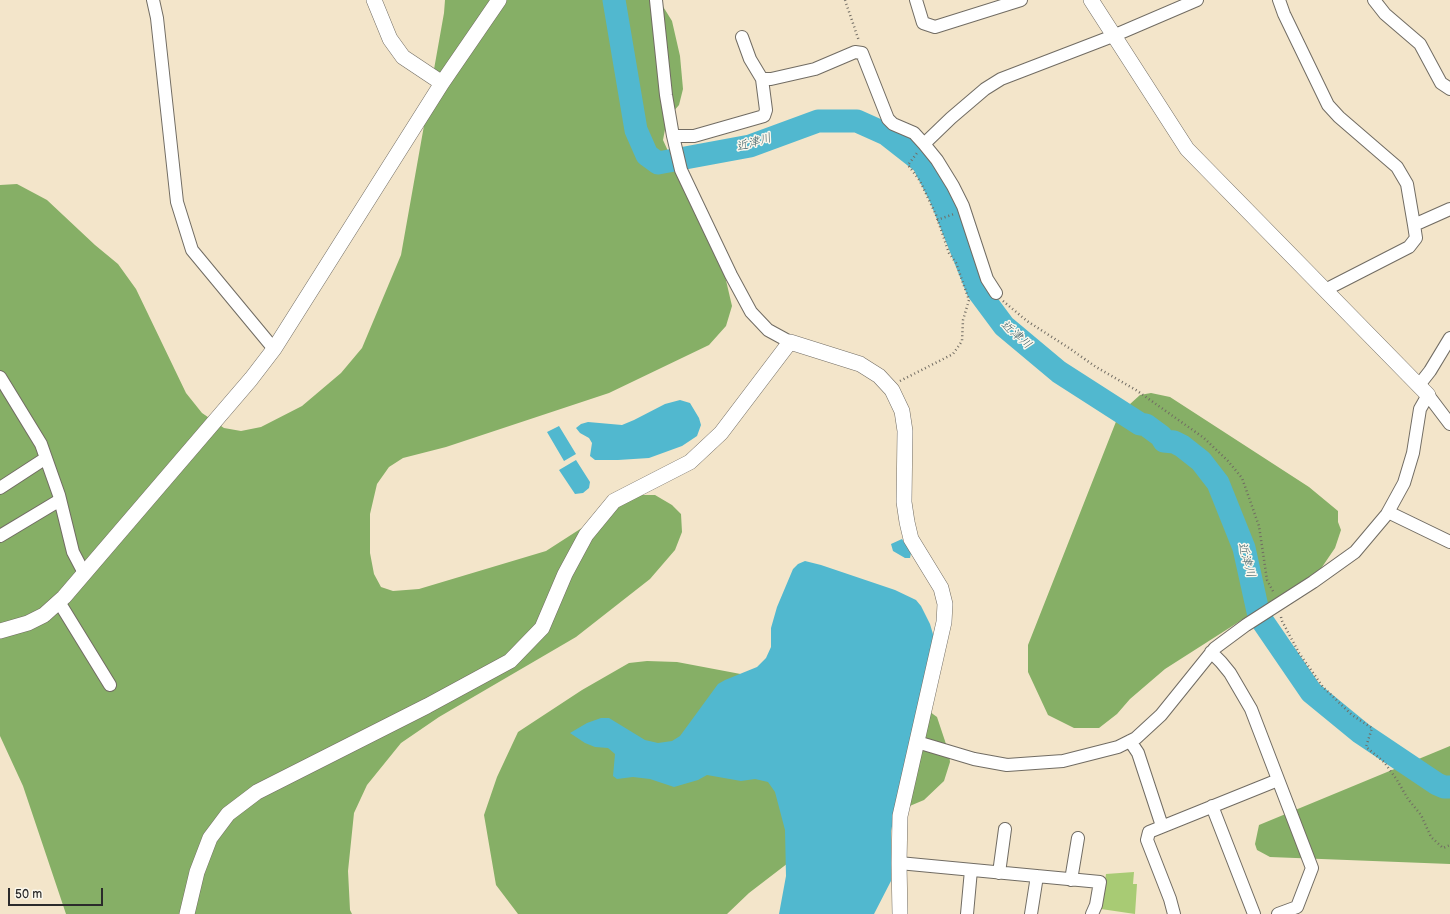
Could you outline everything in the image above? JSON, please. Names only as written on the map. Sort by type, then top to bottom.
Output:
[{"type":"street","points":[[153,0],[158,18],[177,202],[192,250],[274,349]]},
{"type":"street","points":[[374,0],[390,39],[403,58],[442,83]]},
{"type":"street","points":[[0,631],[44,615],[59,602],[251,379],[274,349],[442,83],[499,0]]},
{"type":"street","points":[[656,0],[672,136],[681,170],[731,275],[751,312],[768,330],[790,342],[860,364],[879,376],[892,390],[902,411],[905,431],[904,502],[906,522],[911,539],[941,588],[945,604],[944,622],[900,816],[900,914]]},
{"type":"street","points":[[916,0],[923,23],[935,27],[1021,0]]},
{"type":"street","points":[[1091,0],[1187,149],[1424,390],[1450,424]]},
{"type":"street","points":[[924,144],[985,89],[1001,80],[1113,36],[1197,0]]},
{"type":"street","points":[[1279,0],[1284,14],[1328,105],[1344,122],[1397,167],[1407,184],[1414,225],[1416,238],[1409,247],[1325,290]]},
{"type":"street","points":[[1374,0],[1386,14],[1420,44],[1441,83],[1450,89]]},
{"type":"street","points":[[672,136],[694,136],[764,116],[766,110],[762,79],[750,59],[742,37]]},
{"type":"street","points":[[762,79],[771,79],[815,69],[855,52],[862,53],[888,119],[893,124],[914,133],[937,160],[953,186],[963,206],[987,279],[996,294]]},
{"type":"street","points":[[1414,225],[1450,209]]},
{"type":"street","points":[[917,742],[974,758],[1007,765],[1064,761],[1118,747],[1136,738],[1161,715],[1215,648],[1355,552],[1388,512],[1404,483],[1413,453],[1420,409],[1430,371],[1450,338]]},
{"type":"street","points":[[187,914],[197,872],[210,838],[228,814],[257,792],[427,706],[510,661],[542,628],[566,574],[586,535],[614,501],[690,462],[721,433],[790,342]]},
{"type":"street","points":[[0,377],[41,444],[60,500],[73,552],[84,573]]},
{"type":"street","points":[[0,488],[46,458]]},
{"type":"street","points":[[0,536],[60,500]]},
{"type":"street","points":[[1388,512],[1450,542]]},
{"type":"street","points":[[59,602],[110,685]]},
{"type":"street","points":[[1211,652],[1230,673],[1251,709],[1312,868],[1296,907],[1278,914]]},
{"type":"street","points":[[1130,741],[1138,753],[1162,826]]},
{"type":"street","points":[[1174,914],[1170,899],[1147,840],[1148,832],[1278,780]]},
{"type":"street","points":[[1212,806],[1254,914]]},
{"type":"street","points":[[999,872],[1005,830]]},
{"type":"street","points":[[1071,880],[1078,838]]},
{"type":"street","points":[[899,863],[1100,882],[1096,905],[1092,914]]},
{"type":"street","points":[[967,914],[972,870]]},
{"type":"street","points":[[1031,914],[1037,876]]},
{"type":"path","points":[[845,0],[862,53]]},
{"type":"path","points":[[889,386],[953,354],[962,342],[963,320],[969,300],[956,263],[949,253],[938,220],[920,181],[908,164]]},
{"type":"path","points":[[938,220],[957,213]]},
{"type":"path","points":[[996,294],[1006,305],[1027,321],[1069,348],[1096,368],[1136,390],[1204,438],[1228,461],[1242,478],[1258,526],[1268,580],[1279,604],[1282,621],[1298,653],[1323,687],[1352,715],[1372,728],[1366,747],[1384,762],[1408,799],[1421,815],[1431,837],[1443,848],[1450,845]]},
{"type":"green space","points":[[445,0],[659,0],[672,21],[680,56],[683,89],[679,105],[667,119],[663,140],[725,276],[732,306],[726,326],[709,345],[609,393],[446,447],[403,458],[389,467],[377,484],[370,514],[370,553],[374,574],[381,587],[393,591],[419,589],[546,551],[633,495],[655,495],[672,505],[681,514],[682,532],[675,550],[650,579],[576,637],[439,717],[401,743],[367,785],[354,813],[348,871],[350,910],[352,914],[66,914],[23,786],[0,736],[0,185],[17,184],[47,200],[95,245],[118,264],[136,289],[186,393],[202,413],[224,428],[241,431],[261,427],[302,406],[341,373],[362,348],[401,255],[444,13]]},
{"type":"green space","points":[[1151,393],[1170,397],[1309,487],[1338,511],[1338,522],[1341,530],[1335,548],[1320,570],[1165,669],[1130,699],[1117,714],[1099,728],[1074,728],[1048,715],[1028,672],[1028,645],[1119,414],[1140,395]]},
{"type":"green space","points":[[647,661],[677,662],[926,709],[937,717],[949,753],[950,762],[944,781],[924,800],[805,850],[749,893],[727,914],[518,914],[496,885],[484,815],[497,777],[518,732],[582,690],[629,663]]},
{"type":"green space","points":[[1450,746],[1450,864],[1270,857],[1257,850],[1255,844],[1259,825]]},
{"type":"green space","points":[[1134,872],[1133,884],[1137,884],[1135,914],[1101,909],[1106,874]]},
{"type":"water","points":[[680,400],[690,403],[699,418],[701,425],[697,436],[682,446],[649,458],[595,460],[590,456],[592,443],[589,438],[580,433],[576,428],[581,424],[588,422],[622,425],[665,404]]},
{"type":"water","points":[[559,426],[576,454],[564,461],[547,432]]},
{"type":"water","points":[[576,460],[590,482],[589,488],[583,493],[575,494],[559,470]]},
{"type":"water","points":[[902,539],[911,553],[910,558],[905,558],[893,551],[891,544]]},
{"type":"water","points":[[805,561],[895,590],[916,600],[921,606],[930,624],[935,641],[906,760],[891,831],[891,881],[874,914],[779,914],[786,876],[785,830],[775,792],[768,782],[755,779],[741,781],[707,775],[698,780],[674,787],[650,779],[633,777],[617,779],[613,776],[615,754],[608,748],[595,747],[585,743],[570,733],[587,723],[601,718],[609,718],[645,740],[658,743],[672,741],[680,736],[718,684],[757,667],[766,658],[771,647],[771,628],[777,607],[793,569],[798,564]]},
{"type":"waterway","name":"近津川","points":[[614,0],[636,130],[647,155],[658,163],[750,146],[818,121],[857,121],[886,134],[923,163],[940,196],[978,291],[1004,326],[1059,372],[1140,424],[1146,425],[1161,436],[1164,441],[1174,442],[1182,446],[1201,461],[1218,483],[1244,548],[1259,616],[1311,692],[1361,733],[1437,784],[1444,787],[1450,787]]}]
